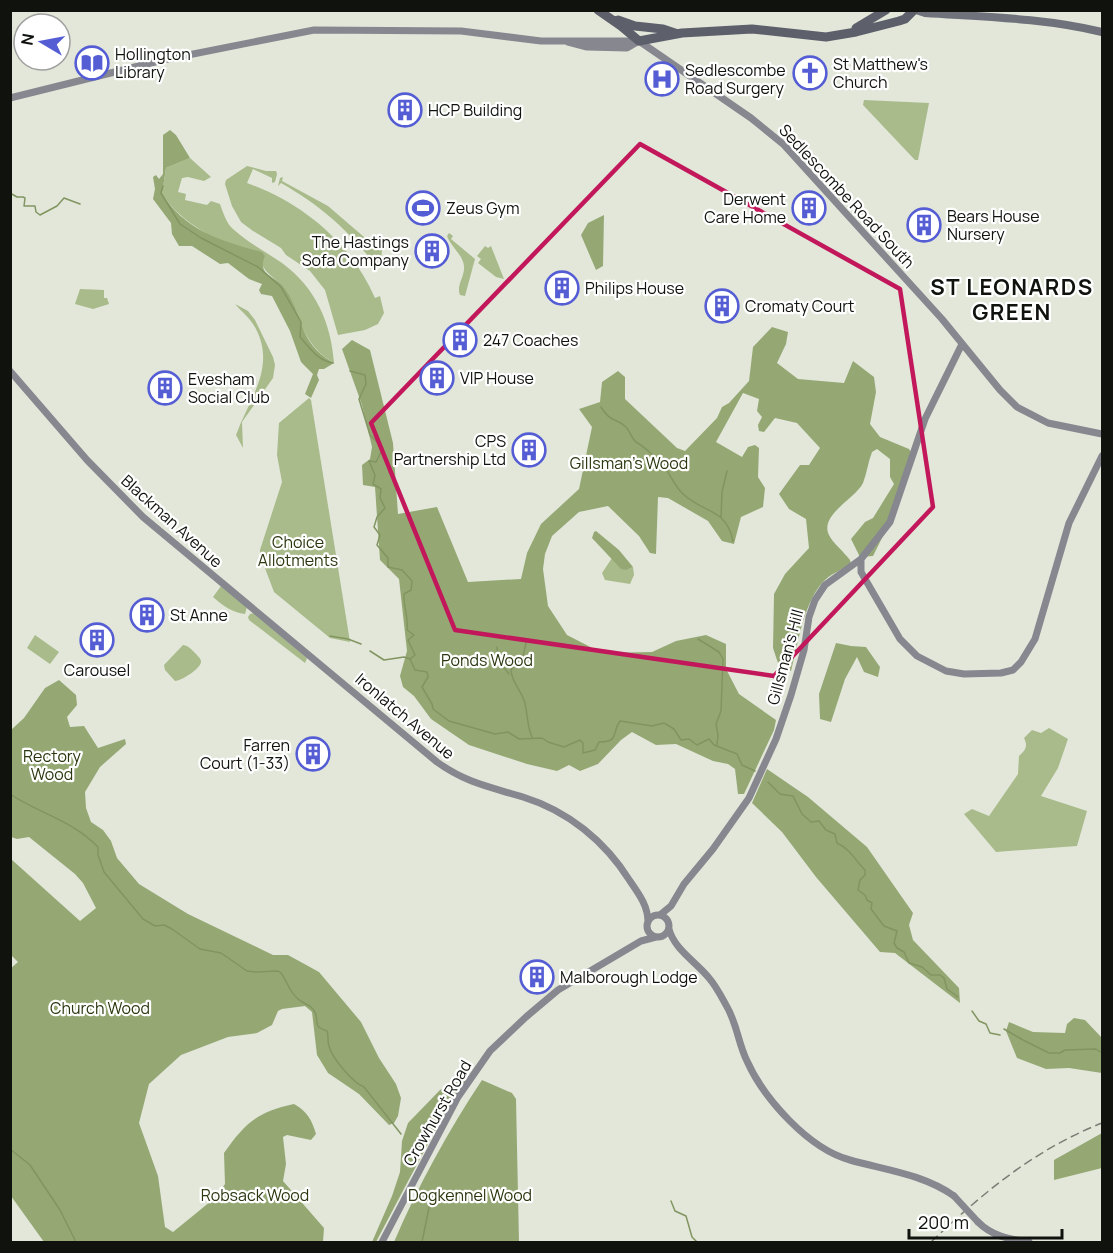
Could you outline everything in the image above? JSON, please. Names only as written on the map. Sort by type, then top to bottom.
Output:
[{"type":"highway","points":[[598,10],[639,41],[676,34],[752,30],[819,37],[846,34],[905,19],[915,10]]},
{"type":"highway","points":[[846,34],[886,10]]},
{"type":"highway","points":[[610,18],[635,26],[663,29],[676,34]]},
{"type":"main road","points":[[915,10],[925,13],[1015,17],[1074,25],[1102,32]]},
{"type":"street","points":[[10,98],[164,60],[314,30],[461,32],[568,42],[639,41]]},
{"type":"street","points":[[659,56],[658,46],[663,36]]},
{"type":"street","name":"Sedlescombe Road South","points":[[639,41],[751,118],[783,144],[877,246],[1017,407],[1048,423],[1102,434]]},
{"type":"street","name":"Gillsman's Hill","points":[[658,915],[671,906],[684,884],[713,849],[749,798],[771,750],[791,695],[815,600],[825,585],[836,575],[861,559],[890,522],[925,419],[962,344]]},
{"type":"street","name":"Blackman Avenue","points":[[10,370],[87,460],[143,517],[334,675]]},
{"type":"street","points":[[861,559],[861,572],[907,648],[946,671],[964,674],[992,674],[1013,670],[1021,662],[1035,639],[1069,523],[1102,456]]},
{"type":"street","points":[[850,568],[861,572]]},
{"type":"street","name":"Ironlatch Avenue","points":[[334,675],[448,770],[477,784],[536,802],[572,821],[589,834],[615,860],[646,907],[647,925]]},
{"type":"street","points":[[658,937],[668,926],[671,906]]},
{"type":"street","points":[[646,907],[668,926],[675,942],[710,979],[736,1023],[746,1059],[756,1079],[769,1097],[808,1138],[830,1153],[848,1160],[928,1182],[954,1196],[990,1233],[1029,1242]]},
{"type":"street","points":[[641,941],[651,917],[658,915]]},
{"type":"street","points":[[647,925],[650,934],[675,942]]},
{"type":"street","name":"Crowhurst Road","points":[[382,1242],[458,1097],[490,1051],[525,1017],[558,990],[641,941],[658,937]]},
{"type":"highlighted area","points":[[640,144],[900,289],[933,507],[774,676],[455,630],[371,423]]},
{"type":"green space","points":[[864,100],[929,103],[918,160],[915,160],[863,105]]},
{"type":"green space","points":[[170,130],[176,135],[190,158],[166,168],[162,194],[172,207],[193,226],[219,239],[262,252],[265,256],[264,270],[282,285],[307,337],[322,355],[334,363],[324,369],[319,369],[317,375],[319,380],[311,398],[305,394],[313,374],[301,362],[290,331],[272,296],[261,294],[259,290],[262,284],[249,279],[228,263],[220,264],[192,246],[179,246],[172,234],[171,223],[153,199],[155,189],[153,177],[156,175],[159,179],[163,174],[163,135]]},
{"type":"green space","points":[[190,158],[211,177],[204,181],[188,177],[182,178],[178,192],[186,194],[185,200],[207,205],[211,201],[220,204],[233,229],[250,243],[282,263],[304,283],[325,320],[334,363],[323,355],[308,338],[283,287],[262,263],[195,226],[182,217],[162,194],[166,168]]},
{"type":"green space","points":[[247,166],[276,171],[275,182],[272,183],[272,178],[253,169],[247,183],[268,191],[306,214],[339,243],[365,278],[375,298],[380,296],[384,313],[378,324],[365,330],[338,335],[325,290],[310,271],[286,255],[281,248],[241,222],[232,206],[225,184],[226,180]]},
{"type":"green space","points":[[283,177],[282,181],[328,206],[382,250],[381,259],[376,265],[343,229],[321,210],[281,183],[278,186],[280,178]]},
{"type":"green space","points":[[604,215],[603,266],[596,270],[581,235],[588,223]]},
{"type":"green space","points":[[449,233],[453,236],[451,239],[475,259],[465,296],[460,295],[459,291],[464,270],[463,262],[447,236]]},
{"type":"green space","points":[[485,246],[488,248],[491,246],[504,279],[496,277],[478,263],[481,259],[477,256]]},
{"type":"green space","points":[[80,289],[104,290],[104,298],[107,298],[109,304],[93,309],[75,304]]},
{"type":"green space","points":[[235,304],[248,311],[255,320],[275,365],[273,378],[242,422],[243,448],[236,435],[258,383],[263,357],[256,329]]},
{"type":"green space","points":[[772,327],[788,332],[786,344],[777,363],[798,379],[844,383],[853,361],[874,377],[876,392],[870,424],[880,437],[909,449],[913,455],[888,526],[873,556],[860,557],[851,539],[865,522],[873,518],[894,484],[890,477],[890,459],[877,449],[872,452],[859,489],[829,521],[827,528],[829,535],[851,564],[826,579],[812,598],[803,622],[791,671],[779,666],[773,648],[774,594],[785,574],[809,548],[806,519],[789,509],[779,494],[800,465],[809,465],[820,448],[797,423],[775,418],[764,432],[759,431],[758,425],[762,417],[757,411],[759,399],[743,393],[716,442],[742,457],[748,447],[755,445],[759,448],[758,477],[765,488],[763,507],[741,517],[734,544],[722,541],[708,521],[668,498],[658,497],[656,554],[650,553],[639,536],[608,506],[579,512],[552,536],[545,554],[543,569],[548,606],[567,635],[602,653],[652,652],[676,641],[706,635],[726,644],[726,669],[739,694],[776,720],[774,730],[744,794],[738,794],[735,769],[728,764],[713,761],[676,744],[656,745],[632,732],[598,764],[580,771],[569,765],[557,771],[469,745],[431,719],[414,696],[403,687],[400,676],[407,651],[399,579],[380,560],[375,487],[363,485],[362,465],[370,459],[372,447],[362,405],[342,349],[352,340],[370,350],[393,443],[398,514],[437,507],[468,582],[521,579],[527,553],[541,524],[579,489],[592,427],[579,409],[600,402],[602,382],[618,371],[625,377],[625,399],[677,448],[685,451],[717,418],[722,407],[729,403],[749,381],[753,347]]},
{"type":"green space","name":"Choice Allotments","points":[[309,398],[350,642],[330,638],[274,592],[260,555],[282,482],[277,455],[279,423]]},
{"type":"green space","points":[[596,531],[619,550],[633,567],[627,570],[621,569],[592,538]]},
{"type":"green space","points":[[612,558],[627,570],[633,567],[634,575],[630,584],[605,580],[602,573]]},
{"type":"green space","points":[[221,586],[247,607],[245,614],[228,608],[213,597]]},
{"type":"green space","points":[[254,613],[307,658],[305,663],[249,620],[250,614]]},
{"type":"green space","points":[[35,635],[59,652],[50,664],[27,648]]},
{"type":"green space","points":[[836,643],[866,647],[880,667],[878,677],[864,672],[857,657],[845,679],[831,722],[820,719],[819,694]]},
{"type":"green space","points":[[183,645],[190,648],[201,660],[191,674],[175,681],[165,670],[164,665]]},
{"type":"green space","name":"Church Wood","points":[[59,680],[76,695],[77,705],[67,717],[70,727],[84,726],[98,748],[125,739],[126,744],[100,767],[85,792],[86,808],[91,822],[103,830],[111,841],[117,858],[139,884],[188,914],[273,955],[288,955],[319,972],[361,1022],[379,1058],[396,1084],[401,1098],[398,1116],[394,1123],[389,1125],[359,1094],[328,1073],[317,1055],[312,1012],[305,1006],[278,1011],[272,1025],[257,1033],[228,1037],[181,1055],[149,1084],[139,1123],[158,1176],[165,1227],[173,1232],[216,1197],[225,1184],[224,1153],[246,1126],[261,1115],[294,1104],[308,1116],[316,1134],[311,1140],[287,1135],[283,1137],[286,1164],[283,1181],[324,1228],[323,1242],[44,1242],[11,1196],[10,969],[18,962],[11,955],[11,859],[80,921],[96,908],[83,883],[75,874],[29,837],[17,839],[11,837],[11,730],[24,718],[45,688]]},
{"type":"green space","points":[[1049,728],[1068,739],[1058,768],[1041,796],[1087,811],[1077,846],[996,852],[964,814],[972,809],[989,816],[1018,774],[1019,756],[1026,746],[1024,738],[1032,730],[1041,733]]},
{"type":"green space","points":[[767,769],[808,797],[867,847],[913,913],[909,925],[913,940],[959,988],[960,1003],[895,953],[880,952],[816,877],[782,832],[752,803]]},
{"type":"green space","points":[[1074,1018],[1085,1020],[1102,1038],[1102,1073],[1069,1068],[1046,1069],[1017,1058],[1006,1031],[1009,1022],[1033,1032],[1065,1033],[1067,1024]]},
{"type":"green space","points":[[463,1075],[467,1078],[461,1090],[440,1122],[376,1242],[372,1242],[400,1172],[402,1141],[408,1123],[440,1090],[457,1082]]},
{"type":"green space","name":"Dogkennel Wood","points":[[482,1080],[512,1093],[516,1099],[519,1242],[394,1242],[434,1159]]},
{"type":"green space","points":[[1102,1133],[1102,1168],[1054,1180],[1054,1160]]},
{"type":"waterway","points":[[163,186],[161,193],[180,224],[201,238],[258,267],[281,287],[301,322],[300,337],[318,356],[333,363]]},
{"type":"waterway","points":[[10,193],[25,198],[24,206],[35,206],[36,212],[40,215],[57,206],[64,198],[80,204]]},
{"type":"waterway","points":[[350,371],[365,375],[366,384],[359,399],[370,435],[383,448],[376,462],[369,461],[375,475],[373,484],[381,489],[380,498],[385,508],[377,517],[374,527],[380,535],[377,545],[388,558],[388,567],[402,570],[412,581],[411,590],[404,594],[407,630],[414,635],[408,640],[415,655],[410,659],[415,670],[427,672],[428,677],[422,687],[433,709],[449,721],[495,734],[508,732],[519,739],[542,738],[564,747],[580,740],[583,743],[583,753],[595,750],[599,742],[612,739],[620,721],[652,726],[664,723],[674,729],[681,740],[689,739],[697,745],[709,739],[714,745],[737,754],[742,765],[755,771]]},
{"type":"waterway","points":[[601,407],[608,416],[626,427],[634,440],[661,463],[682,493],[725,522],[733,541]]},
{"type":"waterway","points":[[721,517],[722,492],[727,471]]},
{"type":"waterway","points":[[330,636],[361,644]]},
{"type":"waterway","points":[[698,639],[719,652],[723,659],[721,711],[716,724],[717,745]]},
{"type":"waterway","points":[[526,643],[523,656],[511,670],[524,700],[532,737]]},
{"type":"waterway","points":[[497,647],[498,660],[509,674]]},
{"type":"waterway","points":[[370,651],[384,660],[404,657],[410,659]]},
{"type":"waterway","points":[[768,782],[780,794],[793,796],[802,814],[811,822],[819,821],[826,830],[835,834],[837,843],[842,845],[865,870],[858,890],[872,903],[871,909],[884,926],[897,931],[894,943],[897,948],[904,952],[909,963],[922,967],[931,975],[940,975],[944,978],[947,989],[958,997]]},
{"type":"waterway","points":[[10,794],[78,830],[98,847],[98,855],[104,872],[143,919],[155,926],[164,925],[172,929],[200,949],[221,953],[247,971],[278,971],[281,973],[294,995],[313,1009],[318,1027],[327,1031],[329,1046],[338,1063],[354,1081],[364,1087],[401,1134]]},
{"type":"waterway","points":[[972,1011],[979,1021],[986,1024],[990,1033],[1000,1035]]},
{"type":"waterway","points":[[1004,1029],[1049,1053],[1096,1049],[1102,1053]]},
{"type":"waterway","points":[[10,1149],[30,1165],[60,1210],[76,1242]]},
{"type":"waterway","points":[[422,1242],[432,1193]]},
{"type":"waterway","points":[[671,1201],[675,1211],[686,1216],[692,1237],[697,1242]]},
{"type":"railway","points":[[931,1242],[990,1189],[1032,1159],[1102,1123]]},
{"type":"place","name":"Hollington Library","points":[[92,63]]},
{"type":"place","name":"St Matthew's Church","points":[[810,73]]},
{"type":"place","name":"Sedlescombe Road Surgery","points":[[662,79]]},
{"type":"place","name":"HCP Building","points":[[405,110]]},
{"type":"place","name":"Zeus Gym","points":[[423,208]]},
{"type":"place","name":"Derwent Care Home","points":[[809,208]]},
{"type":"place","name":"Bears House Nursery","points":[[924,225]]},
{"type":"place","name":"The Hastings Sofa Company","points":[[432,251]]},
{"type":"place","name":"Philips House","points":[[562,288]]},
{"type":"place","name":"Cromaty Court","points":[[722,306]]},
{"type":"place","name":"247 Coaches","points":[[460,340]]},
{"type":"place","name":"VIP House","points":[[437,378]]},
{"type":"place","name":"Evesham Social Club","points":[[165,388]]},
{"type":"place","name":"CPS Partnership Ltd","points":[[529,450]]},
{"type":"place","name":"St Anne","points":[[147,615]]},
{"type":"place","name":"Carousel","points":[[97,640]]},
{"type":"place","name":"Farren Court (1-33)","points":[[313,754]]},
{"type":"place","name":"Malborough Lodge","points":[[537,977]]},
{"type":"district","name":"ST LEONARDS GREEN","points":[[1012,300]]},
{"type":"park label","name":"Gillsman's Wood","points":[[629,463]]},
{"type":"park label","name":"Ponds Wood","points":[[487,660]]},
{"type":"park label","name":"Rectory Wood","points":[[52,765]]},
{"type":"park label","name":"Robsack Wood","points":[[255,1195]]}]
